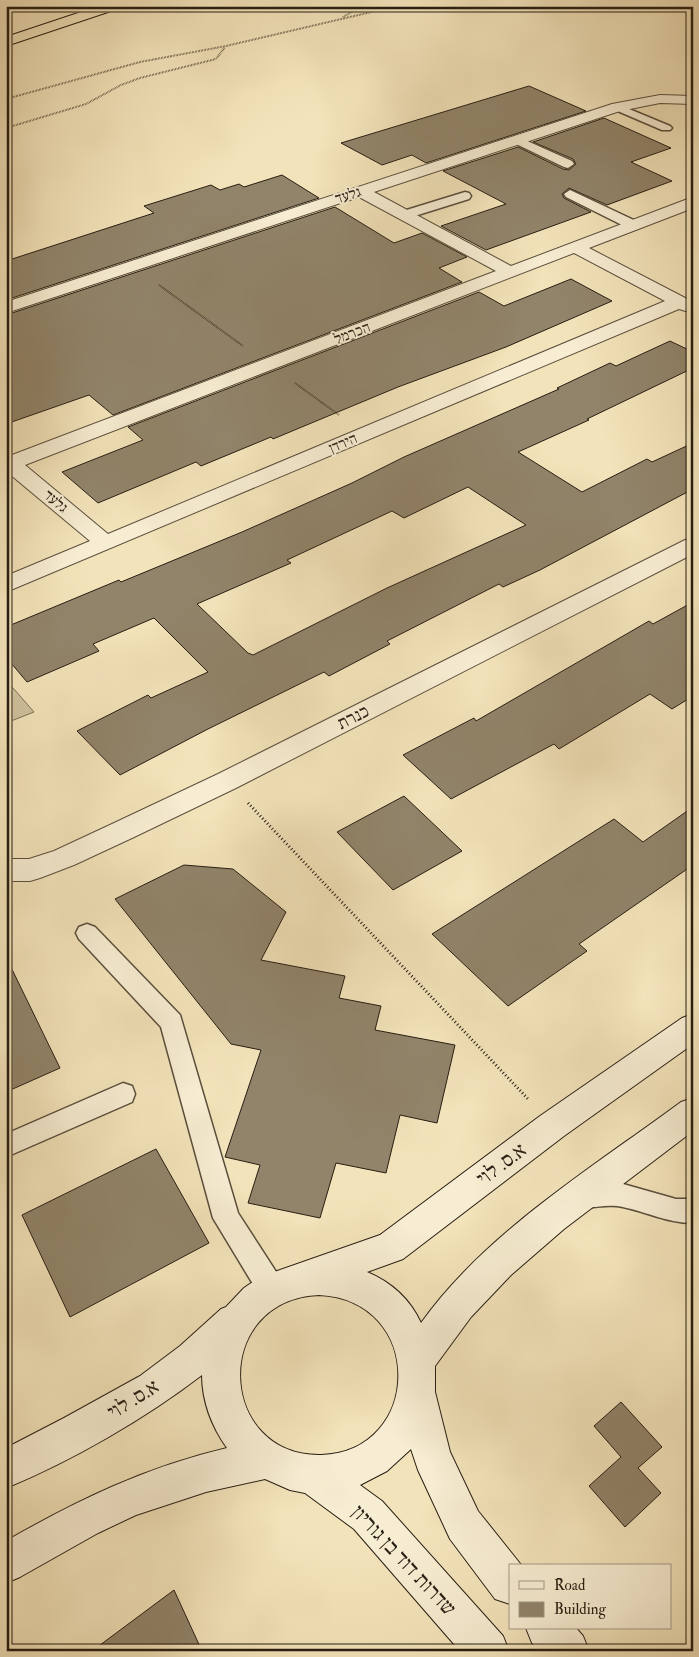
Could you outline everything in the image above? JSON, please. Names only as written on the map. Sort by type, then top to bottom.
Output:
[{"type":"highway","points":[[6,42],[112,6]]},
{"type":"street","name":"גלעד","points":[[6,308],[617,107],[660,100],[693,100]]},
{"type":"street","points":[[660,100],[693,107]]},
{"type":"street","points":[[360,191],[510,272]]},
{"type":"street","name":"הכרמל","points":[[8,462],[693,202]]},
{"type":"street","points":[[575,247],[686,305]]},
{"type":"street","name":"הירדן","points":[[6,585],[686,305]]},
{"type":"street","name":"גלעד","points":[[8,462],[106,543]]},
{"type":"street","name":"כנרת","points":[[6,870],[30,870],[64,858],[227,781],[693,545]]},
{"type":"street","name":"א.ס. לוי","points":[[6,1469],[78,1432],[153,1388],[193,1359],[272,1293],[391,1246],[552,1126],[693,1027]]},
{"type":"street","points":[[509,1583],[464,1525],[432,1456],[417,1378],[408,1329],[388,1303],[362,1286],[331,1278],[272,1293],[228,1339],[220,1372],[224,1406],[239,1436],[265,1460],[289,1471],[314,1475],[350,1470],[380,1452],[404,1426],[417,1378],[439,1329],[472,1289],[522,1241],[693,1112]]},
{"type":"street","points":[[6,1563],[111,1506],[174,1482],[223,1467],[265,1460]]},
{"type":"street","name":"שדרות דוד בן גוריון","points":[[314,1475],[368,1515],[488,1651]]},
{"type":"street","points":[[549,1630],[568,1651]]},
{"type":"lane","points":[[617,107],[666,128]]},
{"type":"lane","points":[[516,140],[568,164]]},
{"type":"lane","points":[[570,194],[633,225]]},
{"type":"lane","points":[[405,215],[465,196]]},
{"type":"lane","points":[[86,933],[172,1022],[226,1218],[272,1293]]},
{"type":"lane","points":[[6,1146],[123,1094]]},
{"type":"lane","points":[[580,1197],[616,1194],[676,1211],[693,1211]]},
{"type":"path","points":[[338,20],[362,6]]},
{"type":"path","points":[[6,99],[140,62],[226,46],[397,6]]},
{"type":"path","points":[[6,128],[86,104],[121,85],[140,78],[216,60],[226,46]]},
{"type":"path","points":[[227,781],[552,1126]]},
{"type":"shaded area","points":[[6,680],[34,712],[6,723]]},
{"type":"building","points":[[529,86],[586,111],[426,163],[412,155],[382,165],[341,143]]},
{"type":"building","points":[[604,118],[671,148],[631,162],[672,181],[607,205],[569,188],[562,194],[564,198],[591,212],[486,250],[441,226],[506,204],[443,171],[518,147],[563,169],[569,170],[576,164],[573,159],[533,142]]},
{"type":"building","points":[[282,175],[319,198],[6,300],[6,261],[154,213],[144,206],[211,185],[220,190],[239,184],[244,187]]},
{"type":"building","points":[[335,207],[394,243],[422,233],[467,257],[439,268],[462,282],[113,415],[89,395],[6,424],[6,315]]},
{"type":"building","points":[[571,279],[612,301],[506,347],[398,387],[273,439],[271,437],[201,466],[196,462],[98,503],[62,472],[143,440],[128,427],[479,292],[504,306]]},
{"type":"building","points":[[670,341],[693,352],[693,368],[587,419],[589,420],[518,452],[582,492],[647,459],[652,462],[693,443],[693,489],[540,570],[503,587],[499,584],[387,641],[390,644],[329,676],[324,672],[120,775],[77,731],[148,695],[151,698],[208,672],[154,618],[93,644],[99,651],[27,682],[6,657],[6,627],[242,532],[352,483],[404,457],[559,389],[557,388],[610,363],[616,366]],"holes":[[[468,487],[526,525],[387,588],[253,655],[248,653],[197,604],[291,563],[287,560],[392,511],[404,518]]]},
{"type":"building","points":[[693,602],[693,696],[672,709],[650,694],[559,749],[554,744],[451,799],[403,755],[474,718],[476,721],[649,621],[653,624]]},
{"type":"building","points":[[404,796],[462,851],[393,890],[337,832]]},
{"type":"building","points":[[693,807],[693,865],[579,944],[587,951],[508,1006],[432,934],[614,819],[643,842]]},
{"type":"building","points":[[184,865],[233,869],[286,912],[261,960],[345,976],[339,998],[381,1006],[375,1030],[455,1045],[437,1123],[400,1115],[386,1173],[336,1163],[320,1218],[248,1203],[260,1165],[225,1157],[261,1050],[231,1044],[115,899]]},
{"type":"building","points":[[6,957],[60,1068],[6,1092]]},
{"type":"building","points":[[156,1149],[209,1243],[70,1317],[22,1215]]},
{"type":"building","points":[[621,1402],[662,1447],[638,1468],[661,1493],[625,1527],[589,1486],[621,1457],[594,1426]]},
{"type":"building","points":[[174,1590],[202,1651],[92,1651]]}]
